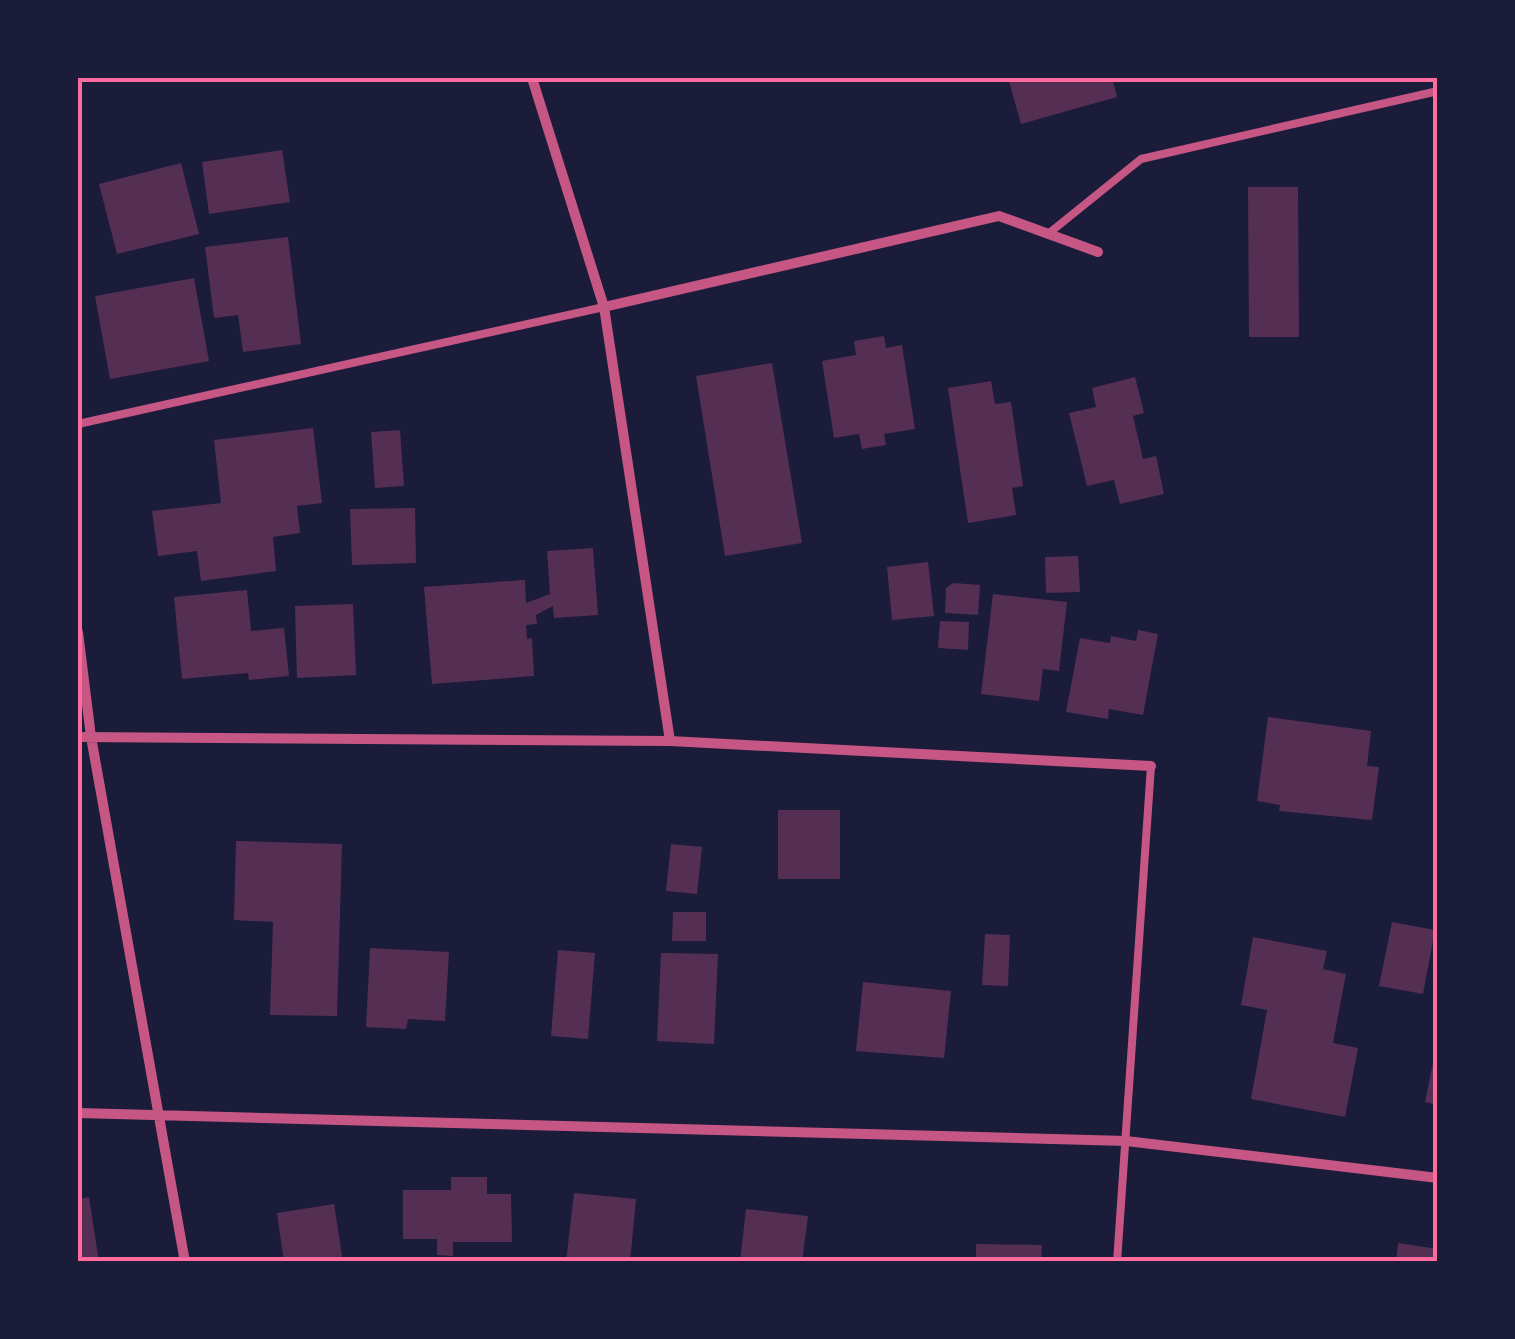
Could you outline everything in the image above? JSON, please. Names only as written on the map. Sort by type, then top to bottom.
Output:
[{"type":"street","points":[[532,78],[604,307],[670,741]]},
{"type":"street","points":[[604,307],[1000,216],[1098,252]]},
{"type":"street","points":[[78,632],[90,737],[185,1262]]},
{"type":"street","points":[[78,737],[670,741],[1152,766]]},
{"type":"street","points":[[78,1113],[1126,1141],[1438,1178]]},
{"type":"lane","points":[[1048,234],[1141,158],[1438,91]]},
{"type":"lane","points":[[78,424],[604,307]]},
{"type":"lane","points":[[1117,1262],[1152,766]]},
{"type":"building","points":[[1008,78],[1112,78],[1117,97],[1021,124]]},
{"type":"building","points":[[282,150],[290,202],[209,214],[202,162]]},
{"type":"building","points":[[181,163],[199,234],[117,254],[99,184]]},
{"type":"building","points":[[1248,187],[1298,187],[1299,337],[1249,337]]},
{"type":"building","points":[[288,237],[301,344],[243,352],[238,315],[214,318],[205,247]]},
{"type":"building","points":[[194,278],[209,361],[110,379],[95,296]]},
{"type":"building","points":[[884,336],[886,348],[902,345],[915,429],[884,434],[886,445],[862,449],[859,434],[834,438],[822,361],[856,355],[854,341]]},
{"type":"building","points":[[772,363],[802,543],[725,556],[696,376]]},
{"type":"building","points":[[1135,377],[1144,413],[1133,416],[1143,459],[1156,456],[1164,494],[1120,504],[1114,480],[1087,486],[1069,413],[1096,407],[1092,388]]},
{"type":"building","points":[[991,381],[995,404],[1011,402],[1023,486],[1012,488],[1016,515],[968,523],[948,388]]},
{"type":"building","points":[[313,428],[322,503],[297,506],[300,533],[273,537],[276,571],[201,581],[197,551],[158,556],[152,511],[221,503],[214,440]]},
{"type":"building","points":[[400,430],[404,486],[375,488],[371,432]]},
{"type":"building","points":[[415,508],[416,563],[352,565],[350,509]]},
{"type":"building","points":[[593,548],[598,615],[554,618],[553,606],[536,615],[537,624],[526,625],[527,639],[532,638],[534,676],[432,684],[424,587],[525,580],[526,603],[550,594],[547,551]]},
{"type":"building","points":[[1078,556],[1080,592],[1046,593],[1045,557]]},
{"type":"building","points":[[928,562],[934,616],[892,620],[887,567]]},
{"type":"building","points":[[953,583],[980,585],[978,615],[945,613],[946,588]]},
{"type":"building","points":[[247,590],[251,631],[284,628],[289,676],[249,680],[248,673],[182,679],[174,597]]},
{"type":"building","points":[[993,594],[1067,602],[1059,671],[1043,669],[1039,701],[981,694]]},
{"type":"building","points":[[353,604],[356,675],[297,678],[295,606]]},
{"type":"building","points":[[940,621],[969,622],[968,650],[938,648]]},
{"type":"building","points":[[1138,630],[1158,634],[1143,715],[1109,709],[1108,719],[1066,712],[1080,638],[1110,643],[1111,636],[1136,641]]},
{"type":"building","points":[[1268,717],[1371,731],[1367,766],[1379,767],[1372,820],[1279,811],[1280,805],[1257,801]]},
{"type":"building","points":[[778,810],[840,810],[840,879],[778,879]]},
{"type":"building","points":[[236,841],[342,844],[337,1016],[270,1015],[273,922],[234,920]]},
{"type":"building","points":[[671,844],[702,847],[697,894],[666,891]]},
{"type":"building","points":[[673,912],[706,912],[706,941],[672,941]]},
{"type":"building","points":[[1392,922],[1435,930],[1423,994],[1379,986]]},
{"type":"building","points":[[985,934],[1010,935],[1008,986],[982,985]]},
{"type":"building","points":[[1253,937],[1327,951],[1323,969],[1346,974],[1333,1043],[1358,1048],[1345,1117],[1251,1099],[1267,1010],[1241,1005]]},
{"type":"building","points":[[370,948],[449,952],[445,1021],[408,1019],[406,1029],[366,1027]]},
{"type":"building","points":[[558,950],[595,953],[588,1039],[551,1036]]},
{"type":"building","points":[[661,953],[718,954],[714,1044],[657,1041]]},
{"type":"building","points":[[863,982],[951,991],[944,1058],[856,1051]]},
{"type":"building","points":[[1438,1049],[1438,1105],[1425,1102]]},
{"type":"building","points":[[451,1177],[487,1177],[487,1194],[511,1194],[512,1242],[453,1242],[453,1256],[437,1255],[437,1239],[403,1239],[403,1190],[451,1190]]},
{"type":"building","points":[[574,1193],[636,1199],[630,1262],[566,1262]]},
{"type":"building","points":[[89,1197],[99,1262],[78,1262],[78,1199]]},
{"type":"building","points":[[334,1204],[343,1262],[284,1262],[277,1213]]},
{"type":"building","points":[[746,1209],[808,1216],[802,1262],[740,1262]]},
{"type":"building","points":[[1398,1243],[1438,1249],[1438,1262],[1396,1262]]},
{"type":"building","points":[[976,1244],[1042,1245],[1041,1262],[976,1262]]}]
